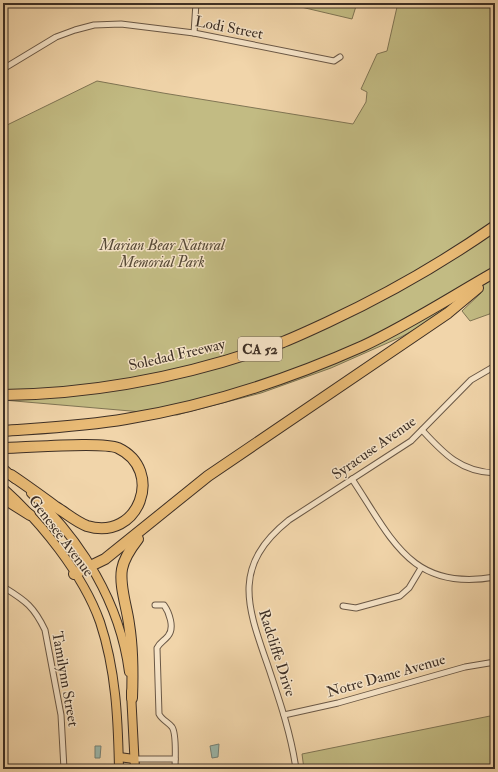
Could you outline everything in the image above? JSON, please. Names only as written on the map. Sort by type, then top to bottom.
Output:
[{"type":"highway","name":"Soledad Freeway","points":[[3,396],[105,387],[213,364],[284,341],[360,307],[418,276],[493,228]]},
{"type":"highway","name":"CA 52","points":[[3,431],[68,427],[127,419],[180,408],[253,388],[313,367],[364,345],[495,273]]},
{"type":"highway","points":[[74,574],[105,559],[150,525],[208,476],[448,313],[495,273]]},
{"type":"highway","points":[[7,448],[106,446],[118,448],[138,467],[144,490],[139,504],[130,516],[120,524],[104,528],[87,526],[72,518],[12,475]]},
{"type":"highway","points":[[3,498],[30,515]]},
{"type":"highway","points":[[132,698],[133,662],[129,624],[122,582],[122,569],[129,550],[150,525]]},
{"type":"main road","name":"Genesee Avenue","points":[[3,468],[66,528],[91,566],[109,599],[126,654],[132,698],[135,769]]},
{"type":"main road","name":"Genesee Avenue","points":[[3,488],[30,515],[65,559],[100,622],[113,678],[118,716],[119,769]]},
{"type":"main road","points":[[119,757],[134,759]]},
{"type":"street","points":[[194,33],[196,3]]},
{"type":"street","name":"Lodi Street","points":[[3,69],[56,37],[94,25],[121,24],[194,33],[334,60],[340,57]]},
{"type":"street","name":"Syracuse Avenue","points":[[263,545],[276,530],[289,520],[411,441],[471,380],[495,366]]},
{"type":"street","points":[[422,430],[451,459],[468,468],[485,473],[495,473]]},
{"type":"street","points":[[352,479],[397,547],[421,568],[447,579],[471,580],[495,577]]},
{"type":"street","name":"Radcliffe Drive","points":[[263,545],[252,572],[249,603],[254,625],[284,715],[292,745],[296,769]]},
{"type":"street","points":[[343,606],[356,608],[400,596],[409,588],[421,568]]},
{"type":"street","name":"Tamilynn Street","points":[[3,588],[28,602],[45,630],[61,715],[64,769]]},
{"type":"street","points":[[155,605],[164,605],[170,612],[170,630],[168,636],[160,642],[157,648],[159,714],[162,719],[173,728],[175,769]]},
{"type":"street","name":"Notre Dame Avenue","points":[[284,715],[338,703],[465,667],[495,662]]},
{"type":"street","points":[[134,759],[175,759]]},
{"type":"green space","points":[[284,3],[357,3],[352,19]]},
{"type":"green space","name":"Marian Bear Natural Memorial Park","points":[[388,3],[495,3],[495,312],[470,321],[462,311],[481,293],[401,337],[331,368],[261,393],[177,415],[3,400],[3,127],[97,81],[353,124],[366,102],[367,92],[361,89],[377,54],[387,51],[397,7]]},
{"type":"green space","points":[[495,715],[495,769],[304,769],[302,754]]},
{"type":"shaded area","points":[[219,744],[218,757],[212,758],[210,746]]},
{"type":"shaded area","points":[[95,746],[101,746],[100,758],[95,758]]}]
